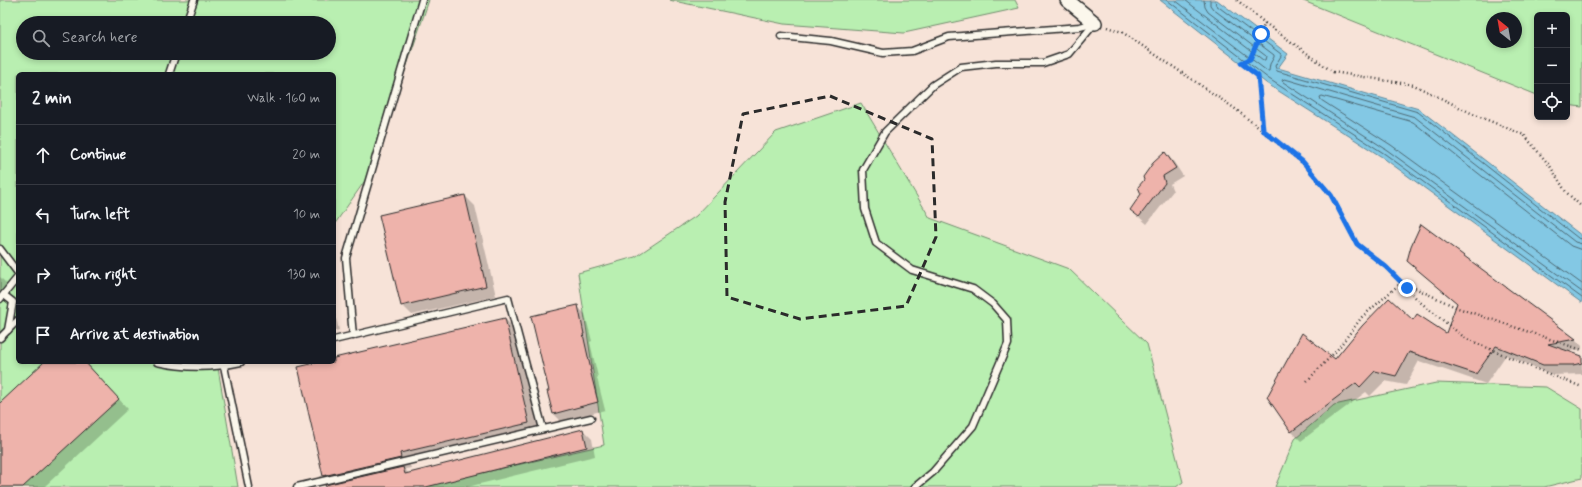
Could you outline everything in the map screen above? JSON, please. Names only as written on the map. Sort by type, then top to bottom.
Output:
[{"type":"street","points":[[1067,0],[1095,23]]},
{"type":"lane","points":[[188,16],[194,0]]},
{"type":"lane","points":[[353,336],[346,258],[422,0]]},
{"type":"lane","points":[[781,36],[831,41],[883,53],[912,51],[949,38],[1080,27],[1095,23]]},
{"type":"lane","points":[[915,487],[933,472],[973,426],[1008,344],[1007,320],[993,304],[973,289],[912,270],[876,243],[864,209],[863,170],[885,132],[933,85],[961,67],[996,63],[1043,63],[1070,54],[1095,23]]},
{"type":"lane","points":[[170,72],[174,60]]},
{"type":"lane","points":[[0,249],[16,270]]},
{"type":"lane","points":[[8,330],[13,302],[2,297],[16,280]]},
{"type":"lane","points":[[336,340],[508,298],[543,429]]},
{"type":"lane","points":[[0,338],[16,322]]},
{"type":"lane","points":[[166,364],[173,366],[224,366],[232,364]]},
{"type":"lane","points":[[224,366],[249,487]]},
{"type":"lane","points":[[297,487],[591,418]]},
{"type":"path","points":[[1236,0],[1333,72],[1414,85],[1473,114],[1524,134],[1550,166],[1566,192],[1582,207]]},
{"type":"path","points":[[1095,23],[1122,32],[1234,108],[1303,162],[1331,195],[1357,244],[1386,267],[1420,302],[1465,338],[1582,387]]},
{"type":"path","points":[[1263,130],[1258,76],[1241,63],[1250,59],[1265,23]]},
{"type":"path","points":[[1402,282],[1458,308],[1582,350]]},
{"type":"path","points":[[1307,381],[1337,350],[1362,317],[1402,282]]},
{"type":"highlighted area","points":[[830,96],[932,139],[936,237],[906,306],[800,319],[727,297],[725,202],[743,114]]},
{"type":"green space","points":[[0,0],[429,0],[371,172],[336,222],[336,72],[16,72],[16,364],[217,364],[238,487],[0,487]]},
{"type":"green space","points":[[669,0],[1015,0],[1019,8],[904,33],[784,24]]},
{"type":"green space","points":[[1301,0],[1582,0],[1582,107],[1570,105],[1570,12],[1534,12],[1534,94]]},
{"type":"green space","points":[[861,103],[930,218],[1069,269],[1147,344],[1183,482],[1176,487],[420,487],[604,445],[578,273],[635,257],[696,216],[776,132]]},
{"type":"green space","points":[[1436,383],[1546,387],[1582,409],[1582,478],[1544,487],[1275,487],[1295,439],[1334,405]]},
{"type":"water","points":[[1160,0],[1217,0],[1288,54],[1278,68],[1419,109],[1582,236],[1582,303],[1382,157],[1266,83]]},
{"type":"building","points":[[1165,152],[1176,168],[1163,176],[1165,183],[1139,217],[1130,210],[1141,194],[1138,187],[1144,180],[1143,177],[1153,163]]},
{"type":"building","points":[[465,195],[486,286],[401,306],[379,215]]},
{"type":"building","points":[[1421,224],[1576,339],[1548,344],[1582,356],[1582,363],[1573,365],[1543,365],[1496,346],[1476,374],[1409,352],[1396,376],[1375,371],[1360,387],[1356,383],[1291,432],[1267,397],[1302,333],[1335,359],[1362,326],[1389,298],[1413,320],[1417,314],[1446,333],[1457,303],[1407,261],[1411,246]]},
{"type":"building","points":[[578,305],[590,370],[598,402],[553,414],[531,316]]},
{"type":"building","points":[[505,318],[529,423],[400,453],[401,458],[323,476],[298,367],[311,364],[336,364],[336,358]]},
{"type":"building","points":[[42,364],[87,364],[119,399],[23,487],[0,487],[0,403]]},
{"type":"building","points":[[583,429],[587,447],[426,487],[326,487],[325,485],[403,467],[405,474]]},
{"type":"route","points":[[1261,34],[1250,59],[1241,63],[1258,76],[1263,130],[1303,162],[1331,195],[1357,244],[1386,267],[1407,288]]}]
